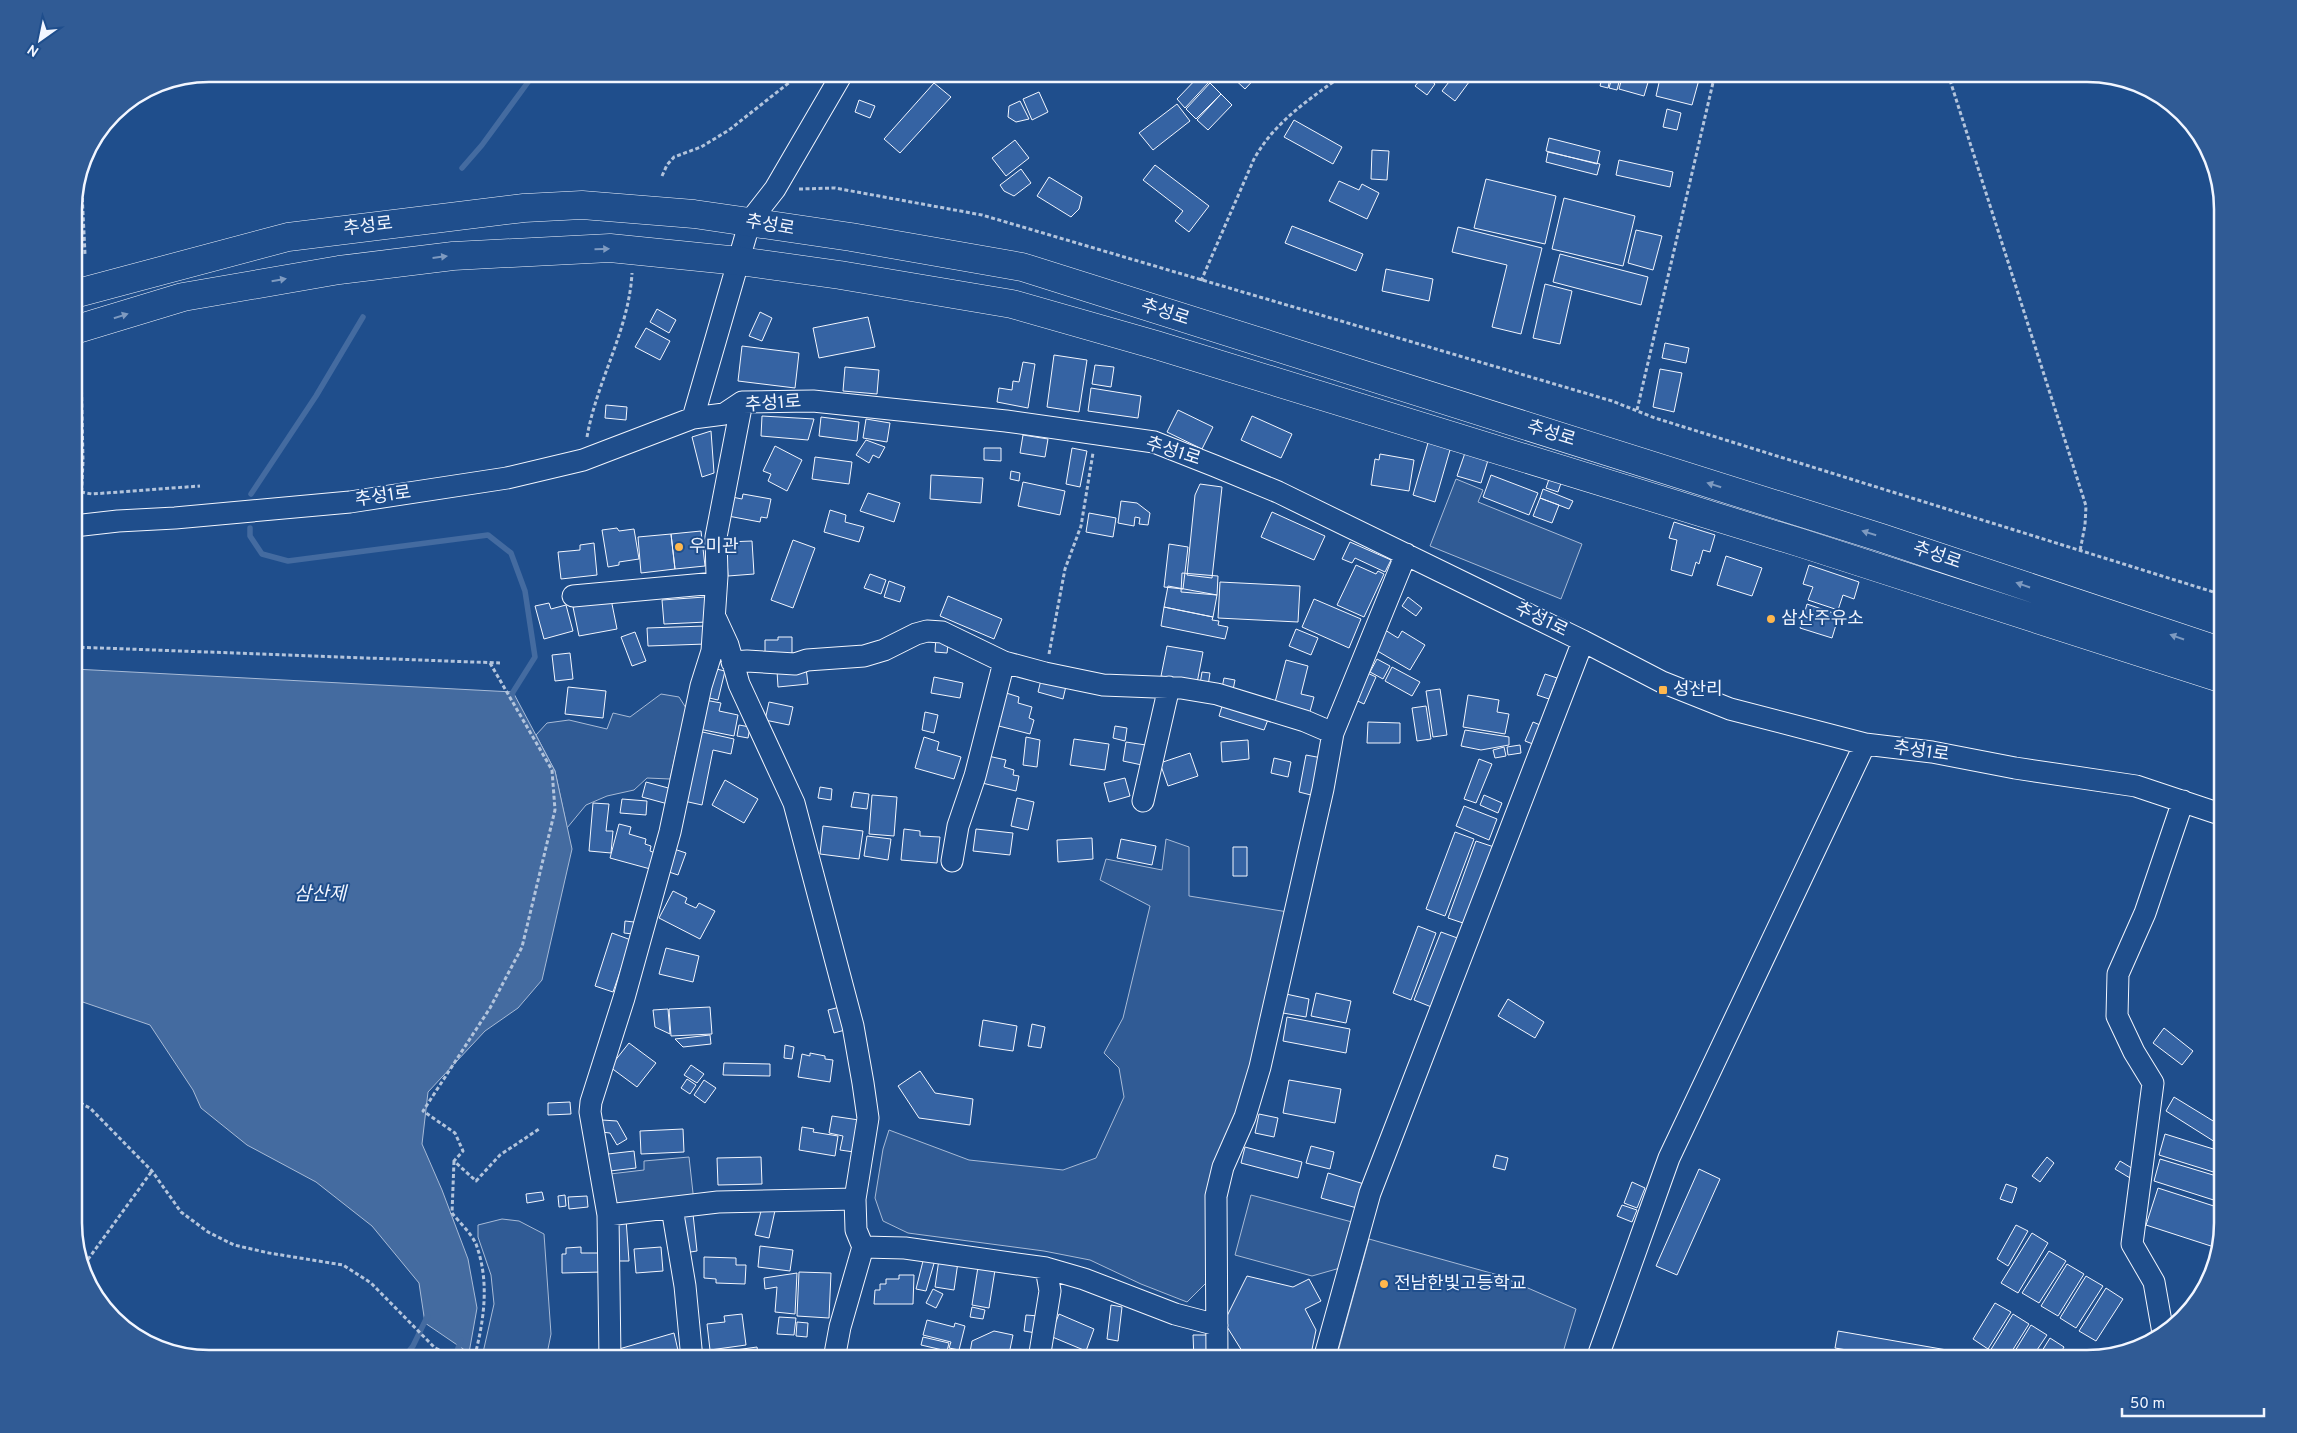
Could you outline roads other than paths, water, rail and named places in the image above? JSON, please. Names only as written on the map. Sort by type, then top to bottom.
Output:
[{"type":"main road","name":"추성로","points":[[83,292],[288,237],[524,208],[582,205],[694,214],[750,221],[1022,266],[1882,538],[2214,649]]},
{"type":"main road","name":"추성로","points":[[83,327],[183,298],[339,270],[454,256],[610,248],[739,261],[840,275],[1012,304],[1156,344],[1801,544],[2214,676]]},
{"type":"street","points":[[693,418],[750,221],[775,189],[837,83]]},
{"type":"street","name":"추성1로","points":[[83,525],[350,502],[507,478],[583,460],[693,418],[724,414],[742,402],[813,401],[1006,421],[1154,442],[1215,466],[1278,492],[1583,641],[1662,682],[1730,709],[1865,744],[1932,752],[2014,768],[2136,786],[2214,812]]},
{"type":"street","points":[[610,1350],[608,1216],[590,1112],[591,1102],[624,998],[670,832],[700,686],[712,651],[716,583],[716,537],[742,402]]},
{"type":"street","points":[[1217,1350],[1216,1196],[1223,1167],[1245,1116],[1260,1068],[1333,733],[1406,554]]},
{"type":"street","points":[[573,596],[716,583]]},
{"type":"street","points":[[714,616],[728,645],[739,684],[794,803],[853,1026],[868,1118],[855,1199],[856,1230],[863,1247],[840,1327],[836,1350]]},
{"type":"street","points":[[732,662],[795,664],[807,660],[864,656],[884,650],[916,634],[927,631],[942,632],[1004,662],[1045,673],[1103,684],[1169,688],[1217,694],[1305,721],[1333,733]]},
{"type":"street","points":[[1326,1350],[1370,1193],[1583,641]]},
{"type":"street","points":[[952,862],[958,826],[975,776],[1004,662]]},
{"type":"street","points":[[1142,801],[1169,688]]},
{"type":"street","points":[[1600,1350],[1669,1158],[1865,744]]},
{"type":"street","points":[[2162,1326],[2154,1282],[2132,1244],[2153,1083],[2134,1052],[2117,1016],[2118,974],[2145,914],[2183,801]]},
{"type":"street","points":[[608,1216],[718,1202],[855,1199]]},
{"type":"street","points":[[672,1208],[685,1286],[691,1350]]},
{"type":"street","points":[[863,1247],[905,1248],[1046,1268],[1084,1279],[1175,1314],[1217,1325]]},
{"type":"street","points":[[1040,1350],[1050,1291],[1046,1268]]},
{"type":"water","name":"삼산제","points":[[83,669],[513,692],[555,771],[572,849],[542,980],[518,1008],[485,1031],[428,1092],[422,1144],[468,1259],[477,1308],[470,1350],[465,1350],[425,1323],[419,1283],[372,1226],[316,1182],[247,1145],[201,1108],[193,1090],[150,1025],[83,1002]]},
{"type":"waterway","points":[[462,168],[482,145],[528,83]]},
{"type":"waterway","points":[[251,494],[316,396],[363,317]]},
{"type":"waterway","points":[[250,528],[250,536],[262,554],[288,561],[488,535],[511,553],[525,591],[535,657],[513,692],[511,699]]},
{"type":"waterway","points":[[410,1350],[428,1315]]},
{"type":"waterway","points":[[457,1350],[461,1340]]},
{"type":"place","name":"우미관","points":[[679,547]]},
{"type":"place","name":"삼산주유소","points":[[1771,619]]},
{"type":"place","name":"성산리","points":[[1663,690]]},
{"type":"place","name":"전남한빛고등학교","points":[[1384,1284]]}]
